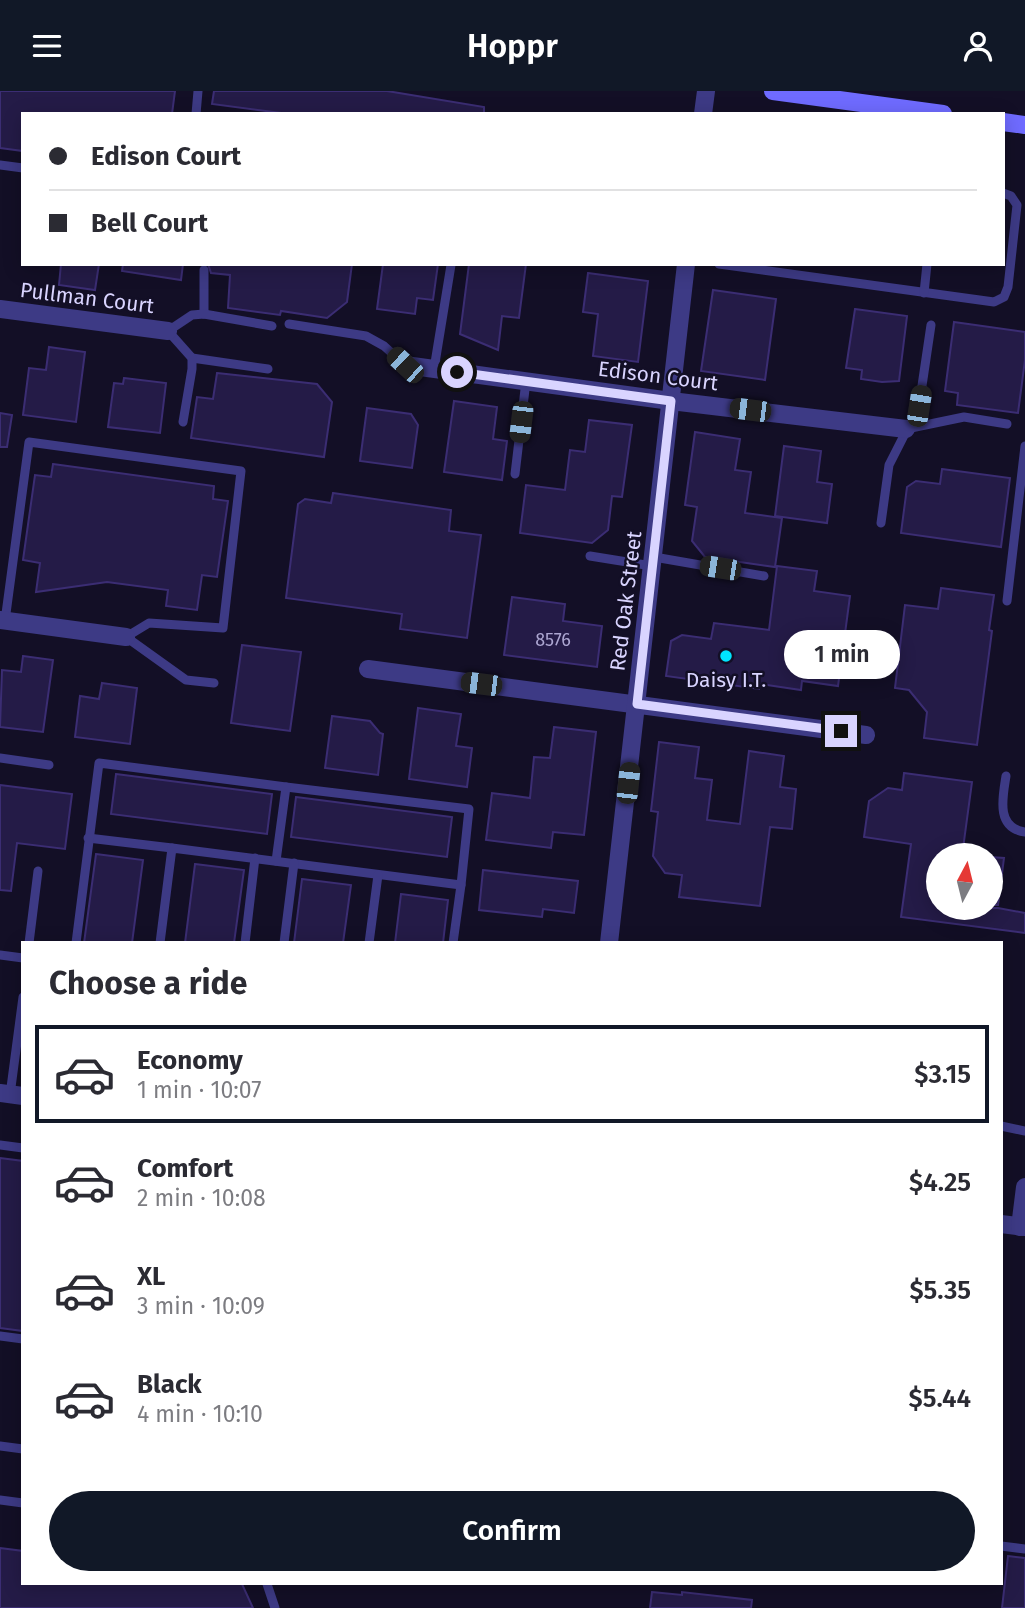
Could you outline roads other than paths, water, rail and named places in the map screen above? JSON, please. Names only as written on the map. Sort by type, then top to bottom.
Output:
[{"type":"main road","points":[[773,91],[928,112]]},
{"type":"main road","points":[[1005,122],[1025,125]]},
{"type":"street","points":[[703,112],[706,91]]},
{"type":"street","name":"Red Oak Street","points":[[609,941],[686,266]]},
{"type":"street","name":"Pullman Court","points":[[0,309],[168,331]]},
{"type":"street","name":"Edison Court","points":[[405,365],[906,429]]},
{"type":"street","points":[[3,621],[126,637]]},
{"type":"street","points":[[368,669],[866,735]]},
{"type":"street","points":[[1003,1224],[1023,1227],[1025,1187]]},
{"type":"lane","points":[[196,112],[198,91]]},
{"type":"lane","points":[[0,165],[21,168]]},
{"type":"lane","points":[[731,266],[993,302],[1004,297],[1008,287],[1017,205],[1011,196],[1005,194]]},
{"type":"lane","points":[[434,369],[451,266]]},
{"type":"lane","points":[[924,293],[928,266]]},
{"type":"lane","points":[[204,269],[204,314]]},
{"type":"lane","points":[[183,422],[192,369],[191,358],[168,331],[192,315],[204,314],[272,326]]},
{"type":"lane","points":[[289,324],[366,336],[384,346],[405,365]]},
{"type":"lane","points":[[881,523],[889,465],[919,406],[931,325]]},
{"type":"lane","points":[[191,358],[268,369]]},
{"type":"lane","points":[[515,474],[526,381]]},
{"type":"lane","points":[[906,429],[964,417],[1007,424]]},
{"type":"lane","points":[[3,621],[29,442],[241,471],[223,628],[149,623],[126,637],[186,680],[214,683]]},
{"type":"lane","points":[[1007,601],[1025,446]]},
{"type":"lane","points":[[590,556],[764,576]]},
{"type":"lane","points":[[0,758],[49,765]]},
{"type":"lane","points":[[76,941],[99,763],[470,809],[453,941]]},
{"type":"lane","points":[[1006,776],[1002,810],[1004,817],[1019,831],[1025,832]]},
{"type":"lane","points":[[275,861],[286,787]]},
{"type":"lane","points":[[88,838],[461,885]]},
{"type":"lane","points":[[160,941],[172,848]]},
{"type":"lane","points":[[244,941],[255,858]]},
{"type":"lane","points":[[284,941],[294,863]]},
{"type":"lane","points":[[29,941],[38,871]]},
{"type":"lane","points":[[369,941],[378,875]]},
{"type":"lane","points":[[0,955],[21,958]]},
{"type":"lane","points":[[11,1095],[21,1013]]},
{"type":"lane","points":[[1003,1126],[1025,1131]]},
{"type":"lane","points":[[0,1145],[21,1148]]},
{"type":"lane","points":[[0,1336],[21,1339]]},
{"type":"lane","points":[[0,1446],[21,1449]]},
{"type":"lane","points":[[0,1500],[21,1503]]},
{"type":"lane","points":[[1003,1546],[1025,1549]]},
{"type":"lane","points":[[267,1585],[275,1608]]},
{"type":"place","name":"Daisy I.T.","points":[[726,656]]}]
